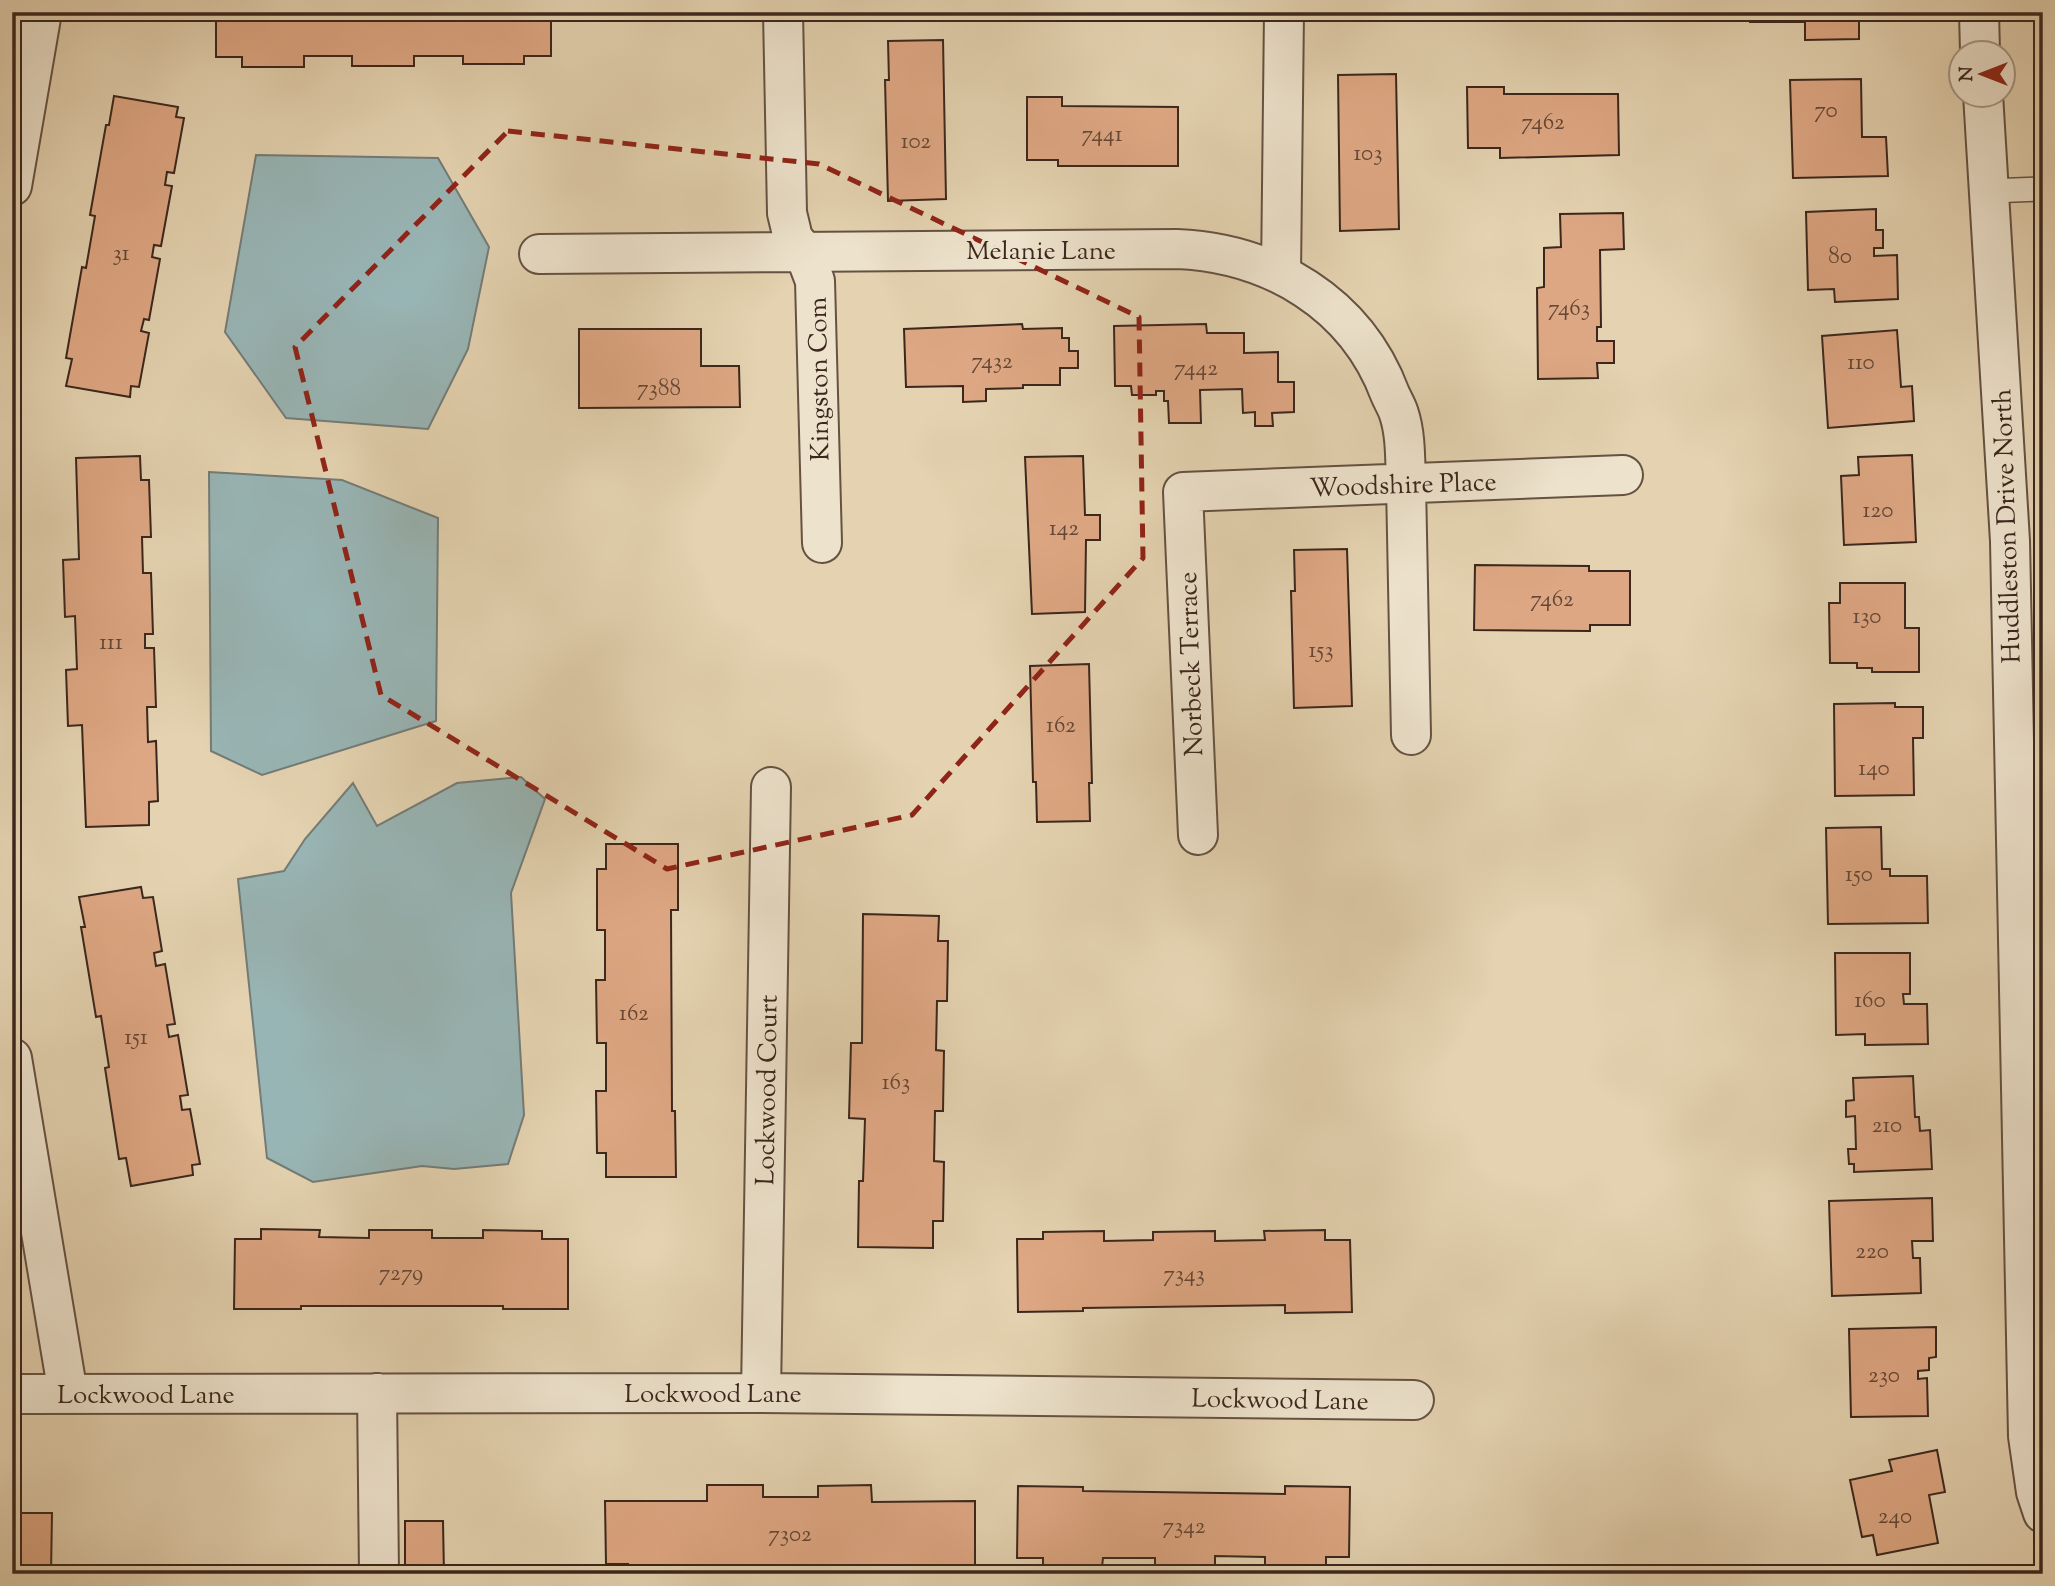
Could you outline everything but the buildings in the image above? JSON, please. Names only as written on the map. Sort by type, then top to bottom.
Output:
[{"type":"street","points":[[12,186],[42,12]]},
{"type":"street","name":"Kingston Com","points":[[783,12],[787,213],[793,238],[804,252],[815,281],[822,543]]},
{"type":"street","points":[[1281,274],[1284,12]]},
{"type":"street","points":[[1979,12],[1980,38]]},
{"type":"street","name":"Huddleston Drive North","points":[[1984,108],[1989,191],[2026,541],[2020,1085],[2028,1436],[2036,1492],[2043,1513]]},
{"type":"street","name":"Melanie Lane","points":[[539,254],[1177,249],[1232,255],[1281,274],[1314,294],[1342,318],[1377,363],[1400,414],[1406,484],[1411,735]]},
{"type":"street","name":"Woodshire Place","points":[[1183,492],[1623,475]]},
{"type":"street","name":"Norbeck Terrace","points":[[1183,492],[1198,835]]},
{"type":"street","name":"Lockwood Court","points":[[761,1393],[771,787]]},
{"type":"street","points":[[12,1058],[68,1394]]},
{"type":"street","points":[[377,1393],[380,1574]]},
{"type":"street","name":"Lockwood Lane","points":[[12,1394],[761,1393],[1414,1400]]},
{"type":"lane","points":[[1989,191],[2043,189]]},
{"type":"highlighted area","points":[[508,131],[819,164],[1139,317],[1143,558],[912,815],[667,869],[381,695],[295,347]]},
{"type":"water","points":[[256,155],[438,158],[489,247],[468,349],[428,429],[286,418],[225,332]]},
{"type":"water","points":[[209,472],[342,480],[438,518],[436,721],[262,775],[211,751]]},
{"type":"water","points":[[521,777],[545,799],[511,893],[524,1115],[508,1164],[454,1169],[422,1166],[313,1182],[267,1158],[238,879],[284,871],[305,839],[353,783],[377,826],[457,783]]}]
